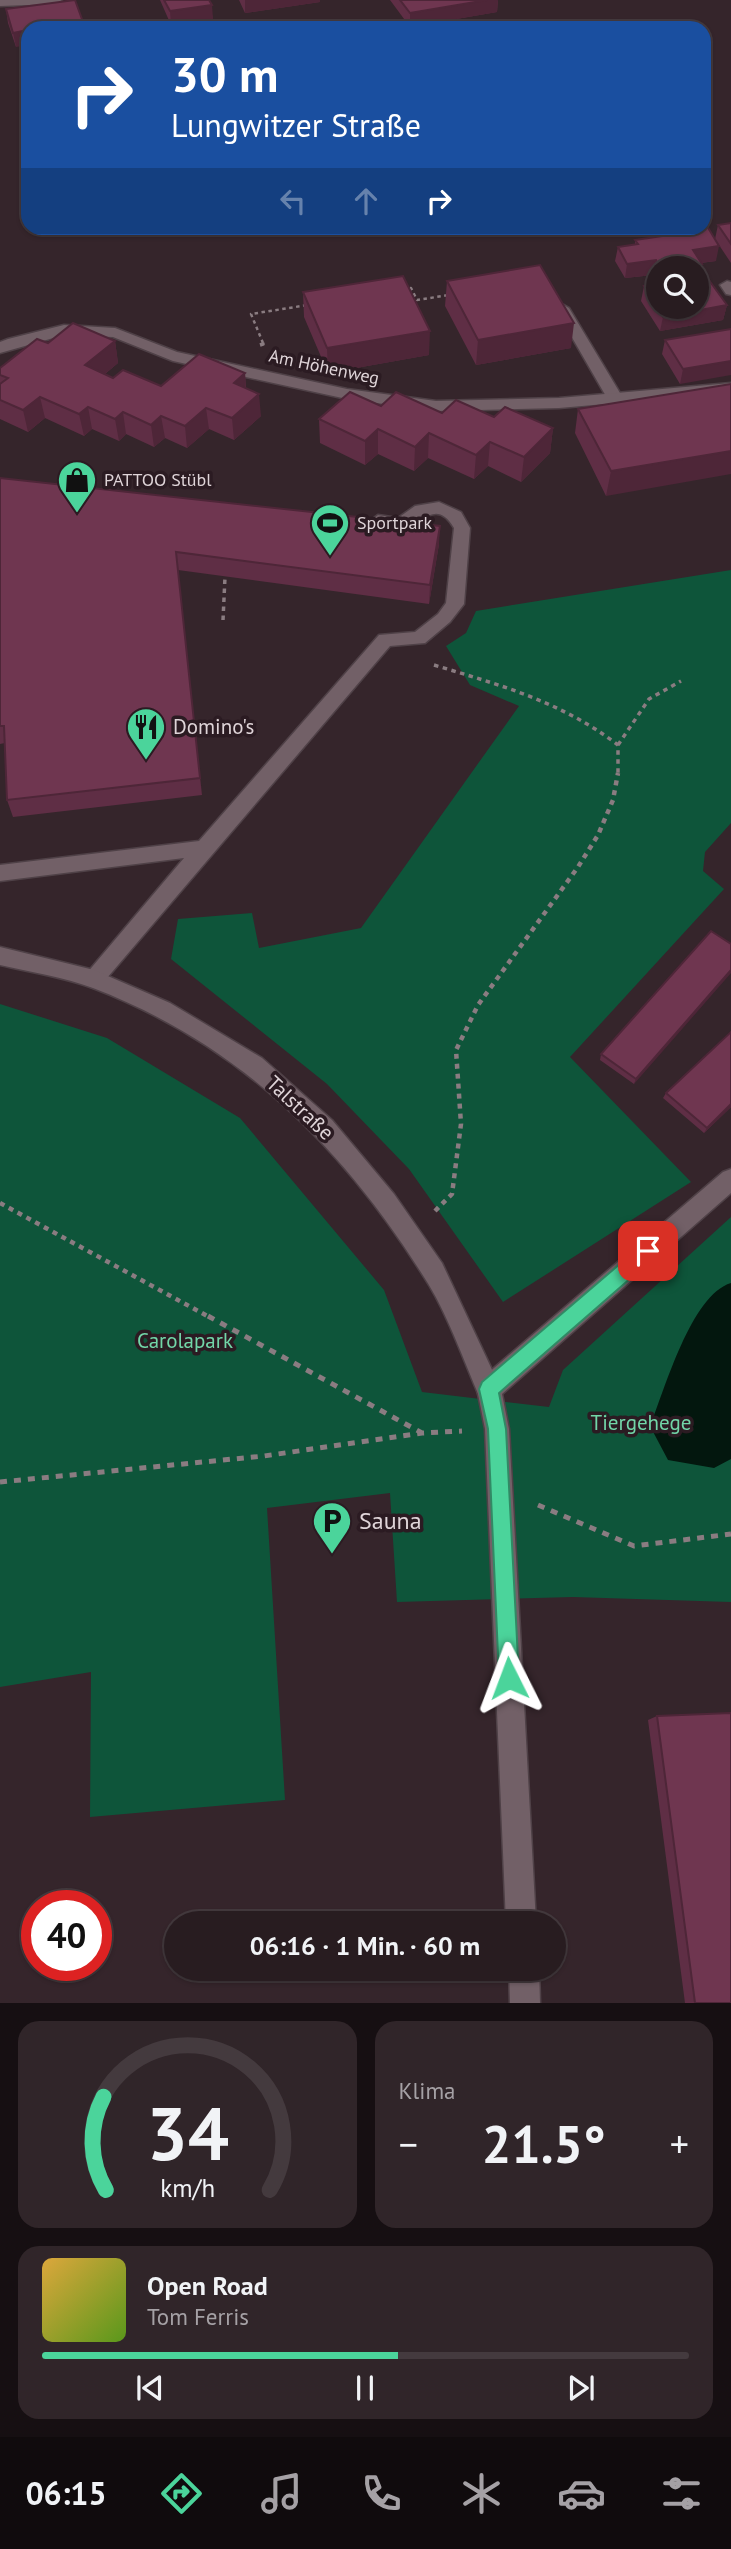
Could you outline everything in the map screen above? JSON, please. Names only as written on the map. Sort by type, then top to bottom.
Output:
[{"type":"street","points":[[0,2],[56,0]]},
{"type":"street","points":[[562,308],[615,398]]},
{"type":"street","name":"Am Höhenweg","points":[[0,348],[13,342],[64,330],[115,333],[173,356],[347,394],[436,406],[559,403],[731,388]]},
{"type":"street","points":[[93,979],[385,640],[419,638],[444,618],[455,604],[462,528],[455,516],[439,508],[421,510],[401,524],[359,519]]},
{"type":"street","points":[[0,873],[204,848]]},
{"type":"street","name":"Talstraße","points":[[0,956],[93,979],[163,1009],[254,1065],[324,1127],[386,1202],[434,1271],[489,1389],[497,1429],[520,1911]]},
{"type":"street","points":[[489,1389],[731,1179]]},
{"type":"street","points":[[524,1981],[525,2003]]},
{"type":"path","points":[[397,290],[411,288],[416,300],[455,294]]},
{"type":"path","points":[[231,367],[246,347],[263,344],[251,314],[318,303]]},
{"type":"path","points":[[223,620],[225,577]]},
{"type":"path","points":[[434,665],[562,706],[592,723],[618,745]]},
{"type":"path","points":[[410,1236],[452,1194],[461,1124],[456,1050],[466,1026],[598,835],[613,800],[618,773],[618,745],[649,699],[681,681]]},
{"type":"path","points":[[0,1203],[422,1433]]},
{"type":"path","points":[[0,1482],[264,1456],[422,1433],[497,1429]]},
{"type":"path","points":[[500,1488],[634,1546],[731,1534]]},
{"type":"green space","points":[[731,570],[731,823],[705,852],[703,871],[724,889],[570,1057],[691,1182],[503,1302],[409,1169],[327,1084],[171,959],[178,919],[252,913],[259,948],[361,928],[519,706],[470,685],[446,646],[466,633],[476,611]]},
{"type":"green space","name":"Carolapark","points":[[0,1004],[107,1038],[240,1118],[384,1290],[422,1392],[549,1407],[563,1370],[731,1217],[731,1602],[573,1597],[397,1602],[390,1493],[267,1508],[285,1800],[90,1817],[91,1672],[0,1687]]},
{"type":"shaded area","points":[[731,1283],[731,1459],[714,1468],[668,1460],[650,1426],[681,1345],[692,1324],[717,1291]]},
{"type":"building","points":[[75,0],[83,21],[21,21],[21,31],[13,33],[6,9]]},
{"type":"building","points":[[164,0],[209,0],[212,5],[170,11]]},
{"type":"building","points":[[400,0],[487,0],[410,13]]},
{"type":"building","points":[[731,223],[731,244],[718,225]]},
{"type":"building","points":[[711,233],[719,246],[693,250],[697,256],[646,256],[646,261],[627,264],[618,247],[638,244],[635,240],[669,235],[711,235]]},
{"type":"building","points":[[540,265],[574,323],[478,340],[447,281]]},
{"type":"building","points":[[403,276],[430,331],[327,348],[303,292]]},
{"type":"building","points":[[709,280],[727,305],[709,308]]},
{"type":"building","points":[[73,323],[115,341],[85,365],[113,378],[123,370],[161,386],[199,354],[245,373],[234,383],[259,394],[232,418],[206,408],[185,426],[161,416],[151,425],[123,412],[115,419],[88,407],[79,414],[40,397],[23,410],[0,400],[0,384],[8,378],[0,375],[0,368],[37,339],[48,343]]},
{"type":"building","points":[[731,329],[731,361],[683,369],[665,340]]},
{"type":"building","points":[[731,384],[731,451],[611,471],[578,409]]},
{"type":"building","points":[[350,392],[381,406],[396,392],[442,413],[456,400],[494,417],[505,407],[553,428],[524,457],[490,442],[476,455],[429,433],[415,447],[378,429],[365,441],[319,419]]},
{"type":"building","points":[[0,478],[440,526],[430,585],[176,552],[200,778],[7,800],[4,726],[0,726]]},
{"type":"building","points":[[711,931],[731,944],[731,970],[636,1079],[601,1054]]},
{"type":"building","points":[[731,1032],[731,1104],[707,1128],[666,1093]]},
{"type":"building","points":[[731,1713],[731,2003],[695,2003],[657,1716]]},
{"type":"place","name":"PATTOO Stübl","points":[[77,514]]},
{"type":"place","name":"Sportpark","points":[[330,557]]},
{"type":"place","name":"Domino's","points":[[146,761]]},
{"type":"place","name":"Sauna","points":[[332,1555]]},
{"type":"route","points":[[509,1678],[497,1429],[489,1389],[648,1251]]},
{"type":"park label","name":"Tiergehege","points":[[641,1423]]}]
